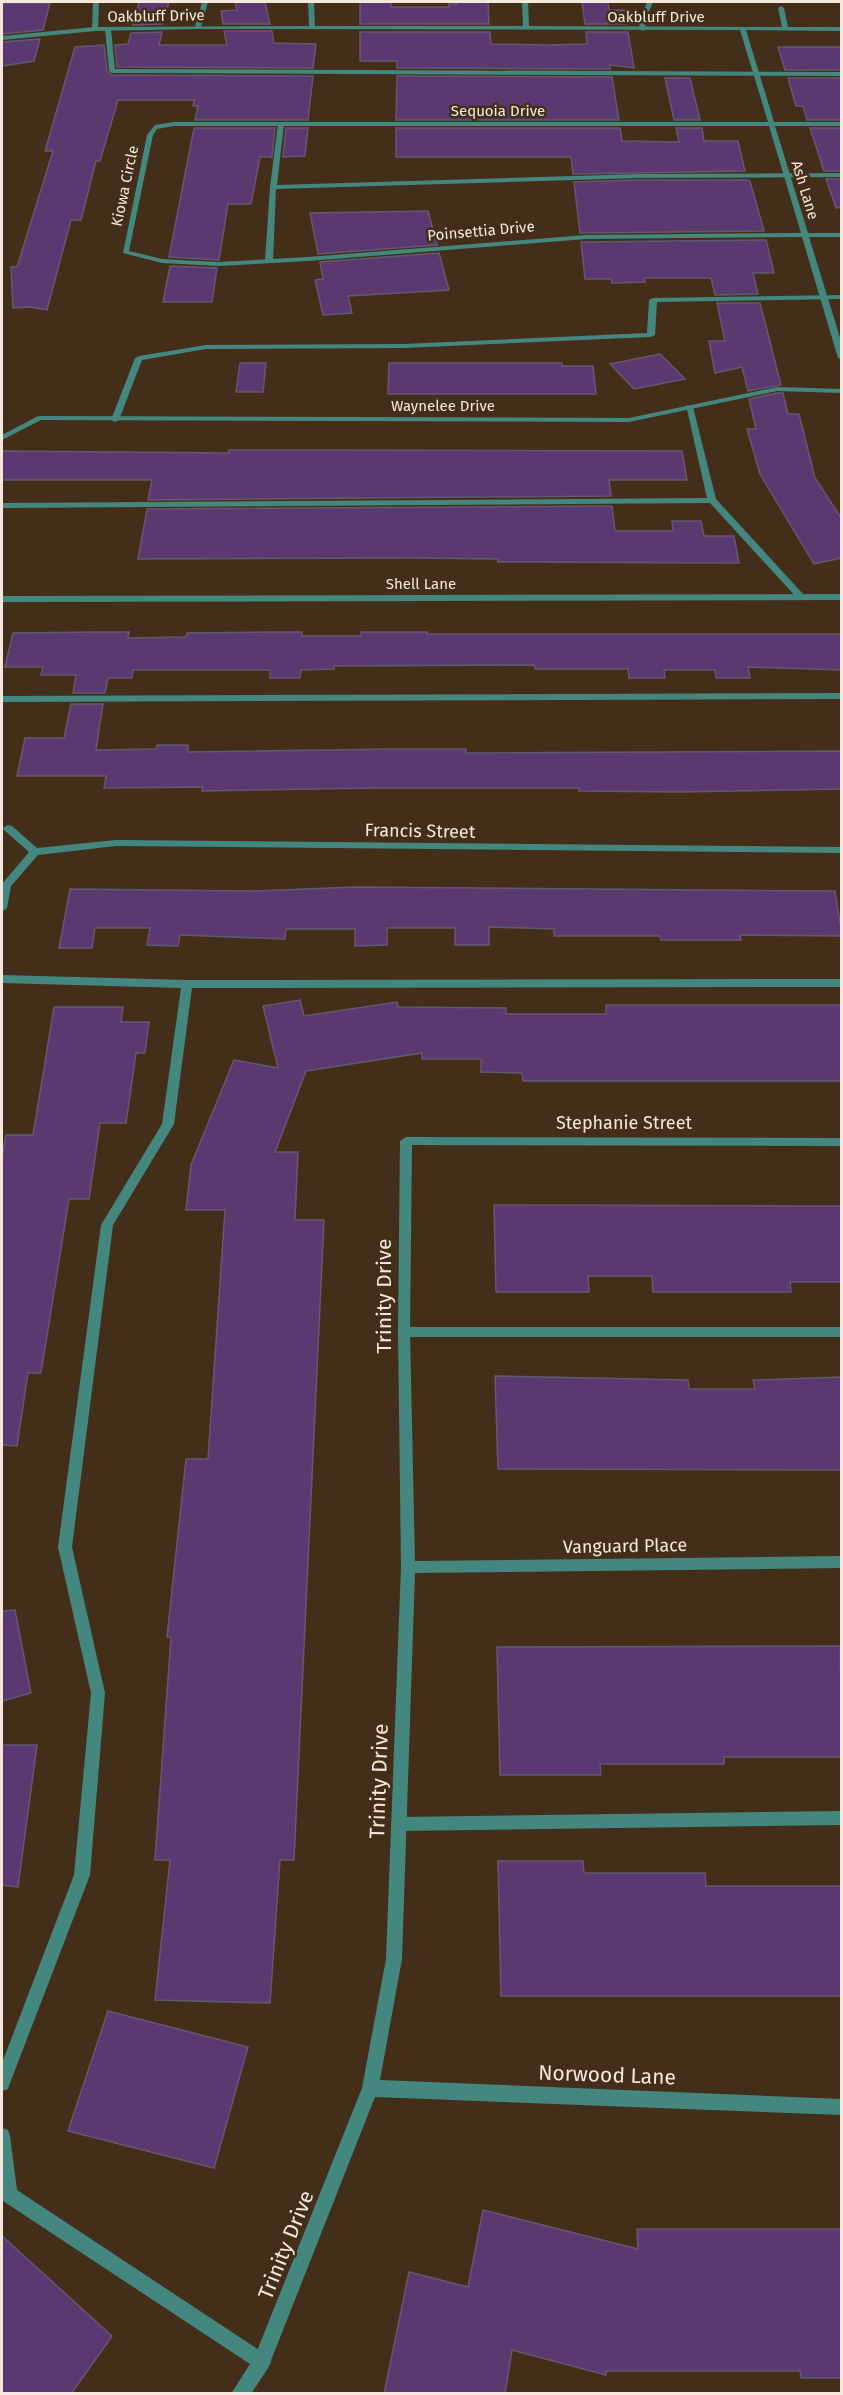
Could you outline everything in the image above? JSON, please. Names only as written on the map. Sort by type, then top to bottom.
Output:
[{"type":"street","points":[[95,29],[96,2]]},
{"type":"street","points":[[198,27],[205,2]]},
{"type":"street","points":[[311,2],[312,28]]},
{"type":"street","points":[[525,2],[526,28]]},
{"type":"street","points":[[642,29],[642,22],[650,2]]},
{"type":"street","points":[[781,8],[786,30]]},
{"type":"street","name":"Oakbluff Drive","points":[[2,38],[95,29],[198,27],[842,30]]},
{"type":"street","points":[[108,29],[112,70],[842,74]]},
{"type":"street","name":"Ash Lane","points":[[743,30],[842,358]]},
{"type":"street","name":"Sequoia Drive","points":[[155,127],[174,124],[842,124]]},
{"type":"street","points":[[269,261],[273,187],[281,124]]},
{"type":"street","name":"Kiowa Circle","points":[[125,252],[150,135],[155,127]]},
{"type":"street","points":[[273,187],[842,175]]},
{"type":"street","name":"Poinsettia Drive","points":[[125,252],[149,261],[180,264],[269,261],[551,239],[842,235]]},
{"type":"street","points":[[115,420],[139,358],[206,347],[404,346],[651,334],[653,300],[842,297]]},
{"type":"street","name":"Waynelee Drive","points":[[2,438],[41,418],[629,420],[777,389],[842,391]]},
{"type":"street","points":[[689,407],[712,500],[801,597]]},
{"type":"street","points":[[2,506],[712,500]]},
{"type":"street","name":"Shell Lane","points":[[2,598],[842,597]]},
{"type":"street","points":[[2,699],[842,696]]},
{"type":"street","points":[[2,908],[6,885],[35,852],[8,828]]},
{"type":"street","name":"Francis Street","points":[[35,852],[116,843],[842,850]]},
{"type":"street","points":[[2,980],[188,984],[842,983]]},
{"type":"street","points":[[2,2082],[82,1875],[98,1693],[65,1547],[107,1225],[168,1124],[188,984]]},
{"type":"street","name":"Stephanie Street","points":[[406,1141],[842,1142]]},
{"type":"street","name":"Trinity Drive","points":[[240,2394],[262,2362],[370,2088],[394,1959],[408,1567],[404,1332],[406,1141]]},
{"type":"street","points":[[404,1332],[842,1332]]},
{"type":"street","name":"Vanguard Place","points":[[408,1567],[842,1562]]},
{"type":"street","points":[[399,1824],[842,1818]]},
{"type":"street","name":"Norwood Lane","points":[[370,2088],[842,2107]]},
{"type":"street","points":[[2,2136],[9,2195],[262,2362]]},
{"type":"building","points":[[139,2],[169,2],[163,24],[133,25]]},
{"type":"building","points":[[235,2],[265,2],[270,24],[223,24],[221,11],[237,10]]},
{"type":"building","points":[[360,2],[391,2],[391,7],[449,7],[449,4],[457,4],[457,2],[488,2],[489,24],[360,24]]},
{"type":"building","points":[[582,2],[608,2],[609,10],[625,10],[627,24],[585,24]]},
{"type":"building","points":[[2,3],[50,3],[43,30],[2,34]]},
{"type":"building","points":[[224,31],[272,31],[274,43],[316,44],[313,68],[117,67],[115,45],[128,44],[131,33],[162,32],[159,45],[227,45]]},
{"type":"building","points":[[360,32],[490,32],[491,44],[549,45],[587,44],[586,32],[628,32],[634,68],[610,65],[610,69],[397,68],[397,61],[360,61]]},
{"type":"building","points":[[40,39],[34,61],[2,66],[2,42]]},
{"type":"building","points":[[104,45],[107,71],[112,75],[313,76],[308,120],[195,120],[198,106],[193,106],[194,100],[118,100],[100,161],[96,161],[81,220],[71,220],[47,310],[30,307],[13,308],[11,267],[17,267],[53,151],[45,151],[75,47]]},
{"type":"building","points":[[778,47],[842,47],[842,70],[785,70]]},
{"type":"building","points":[[397,76],[612,77],[619,120],[396,120]]},
{"type":"building","points":[[665,78],[690,78],[700,120],[674,120]]},
{"type":"building","points":[[788,78],[842,78],[842,120],[807,120],[803,106],[796,106]]},
{"type":"building","points":[[194,128],[275,128],[272,157],[260,157],[251,204],[228,204],[219,260],[169,257]]},
{"type":"building","points":[[286,128],[308,128],[305,156],[283,157]]},
{"type":"building","points":[[396,128],[620,128],[622,141],[679,142],[676,128],[702,128],[704,141],[738,141],[745,171],[573,174],[571,157],[396,157]]},
{"type":"building","points":[[810,128],[842,128],[842,171],[824,171]]},
{"type":"building","points":[[826,179],[842,179],[842,207],[836,208]]},
{"type":"building","points":[[750,181],[764,231],[580,233],[574,182]]},
{"type":"building","points":[[428,211],[437,245],[318,254],[310,213]]},
{"type":"building","points":[[766,240],[774,273],[753,273],[758,294],[715,295],[711,278],[644,278],[645,282],[612,283],[611,279],[585,279],[581,242]]},
{"type":"building","points":[[439,253],[449,290],[348,296],[352,313],[323,315],[315,280],[323,279],[320,262]]},
{"type":"building","points":[[170,266],[217,268],[212,302],[163,302]]},
{"type":"building","points":[[717,303],[760,303],[781,385],[748,391],[742,367],[715,373],[709,341],[725,341]]},
{"type":"building","points":[[660,354],[685,379],[634,389],[610,364]]},
{"type":"building","points":[[240,363],[266,363],[263,392],[236,392]]},
{"type":"building","points":[[389,363],[562,363],[562,366],[593,366],[596,394],[388,394]]},
{"type":"building","points":[[783,393],[788,414],[799,414],[815,478],[842,519],[842,558],[814,564],[760,474],[747,429],[756,429],[749,399]]},
{"type":"building","points":[[229,450],[682,451],[687,480],[609,480],[611,496],[148,500],[152,480],[2,480],[2,451],[229,453]]},
{"type":"building","points":[[612,506],[615,531],[673,531],[672,521],[701,521],[704,536],[734,536],[739,563],[498,562],[498,559],[411,558],[138,559],[147,509]]},
{"type":"building","points":[[129,632],[128,638],[186,637],[187,633],[273,632],[302,632],[302,636],[361,636],[361,632],[842,634],[842,670],[748,667],[750,678],[716,678],[715,670],[664,670],[665,678],[629,678],[628,669],[535,669],[534,665],[334,666],[334,669],[301,670],[300,678],[270,678],[270,670],[133,670],[132,678],[108,678],[105,693],[73,693],[76,675],[41,675],[43,667],[5,667],[13,633]]},
{"type":"building","points":[[71,704],[103,704],[96,750],[156,749],[157,745],[188,745],[188,752],[393,749],[466,749],[466,753],[842,751],[842,789],[679,792],[579,791],[579,788],[202,791],[203,787],[104,788],[106,776],[17,776],[25,738],[64,738]]},
{"type":"building","points":[[356,887],[835,891],[842,936],[740,935],[741,940],[661,940],[660,936],[554,936],[554,929],[489,927],[489,945],[455,945],[455,928],[387,928],[387,945],[355,946],[355,929],[286,929],[285,939],[180,935],[178,946],[147,945],[150,928],[95,928],[92,948],[59,948],[70,889],[253,891]]},
{"type":"building","points":[[300,1000],[304,1016],[397,1002],[398,1007],[506,1008],[506,1014],[606,1014],[606,1005],[842,1005],[842,1081],[523,1081],[522,1073],[481,1072],[481,1059],[422,1059],[422,1053],[306,1071],[275,1152],[298,1152],[295,1220],[324,1220],[294,1860],[280,1860],[270,2003],[155,2000],[170,1860],[155,1860],[171,1637],[167,1637],[186,1459],[208,1459],[225,1210],[186,1210],[191,1165],[234,1060],[278,1068],[263,1006]]},
{"type":"building","points":[[54,1007],[123,1007],[121,1022],[149,1022],[145,1053],[136,1053],[126,1123],[100,1123],[89,1199],[69,1199],[41,1373],[28,1373],[17,1446],[2,1445],[2,1159],[6,1135],[33,1135]]},
{"type":"building","points":[[494,1205],[842,1206],[842,1282],[790,1282],[791,1292],[653,1292],[652,1276],[588,1276],[589,1292],[496,1292]]},
{"type":"building","points":[[495,1376],[688,1380],[689,1389],[755,1389],[753,1380],[842,1377],[842,1470],[498,1469]]},
{"type":"building","points":[[15,1610],[31,1693],[2,1701],[2,1611]]},
{"type":"building","points":[[840,1646],[842,1757],[724,1757],[724,1764],[600,1764],[601,1775],[500,1775],[497,1647]]},
{"type":"building","points":[[2,1745],[37,1745],[18,1887],[2,1885]]},
{"type":"building","points":[[498,1861],[583,1861],[584,1873],[705,1873],[706,1886],[842,1886],[842,1996],[501,1996]]},
{"type":"building","points":[[108,2011],[248,2047],[214,2168],[68,2131]]},
{"type":"building","points":[[483,2210],[638,2249],[637,2229],[842,2229],[842,2378],[801,2378],[800,2371],[606,2371],[606,2375],[512,2350],[505,2394],[384,2394],[409,2272],[468,2287]]},
{"type":"building","points":[[2,2236],[112,2336],[71,2394],[2,2394]]}]
